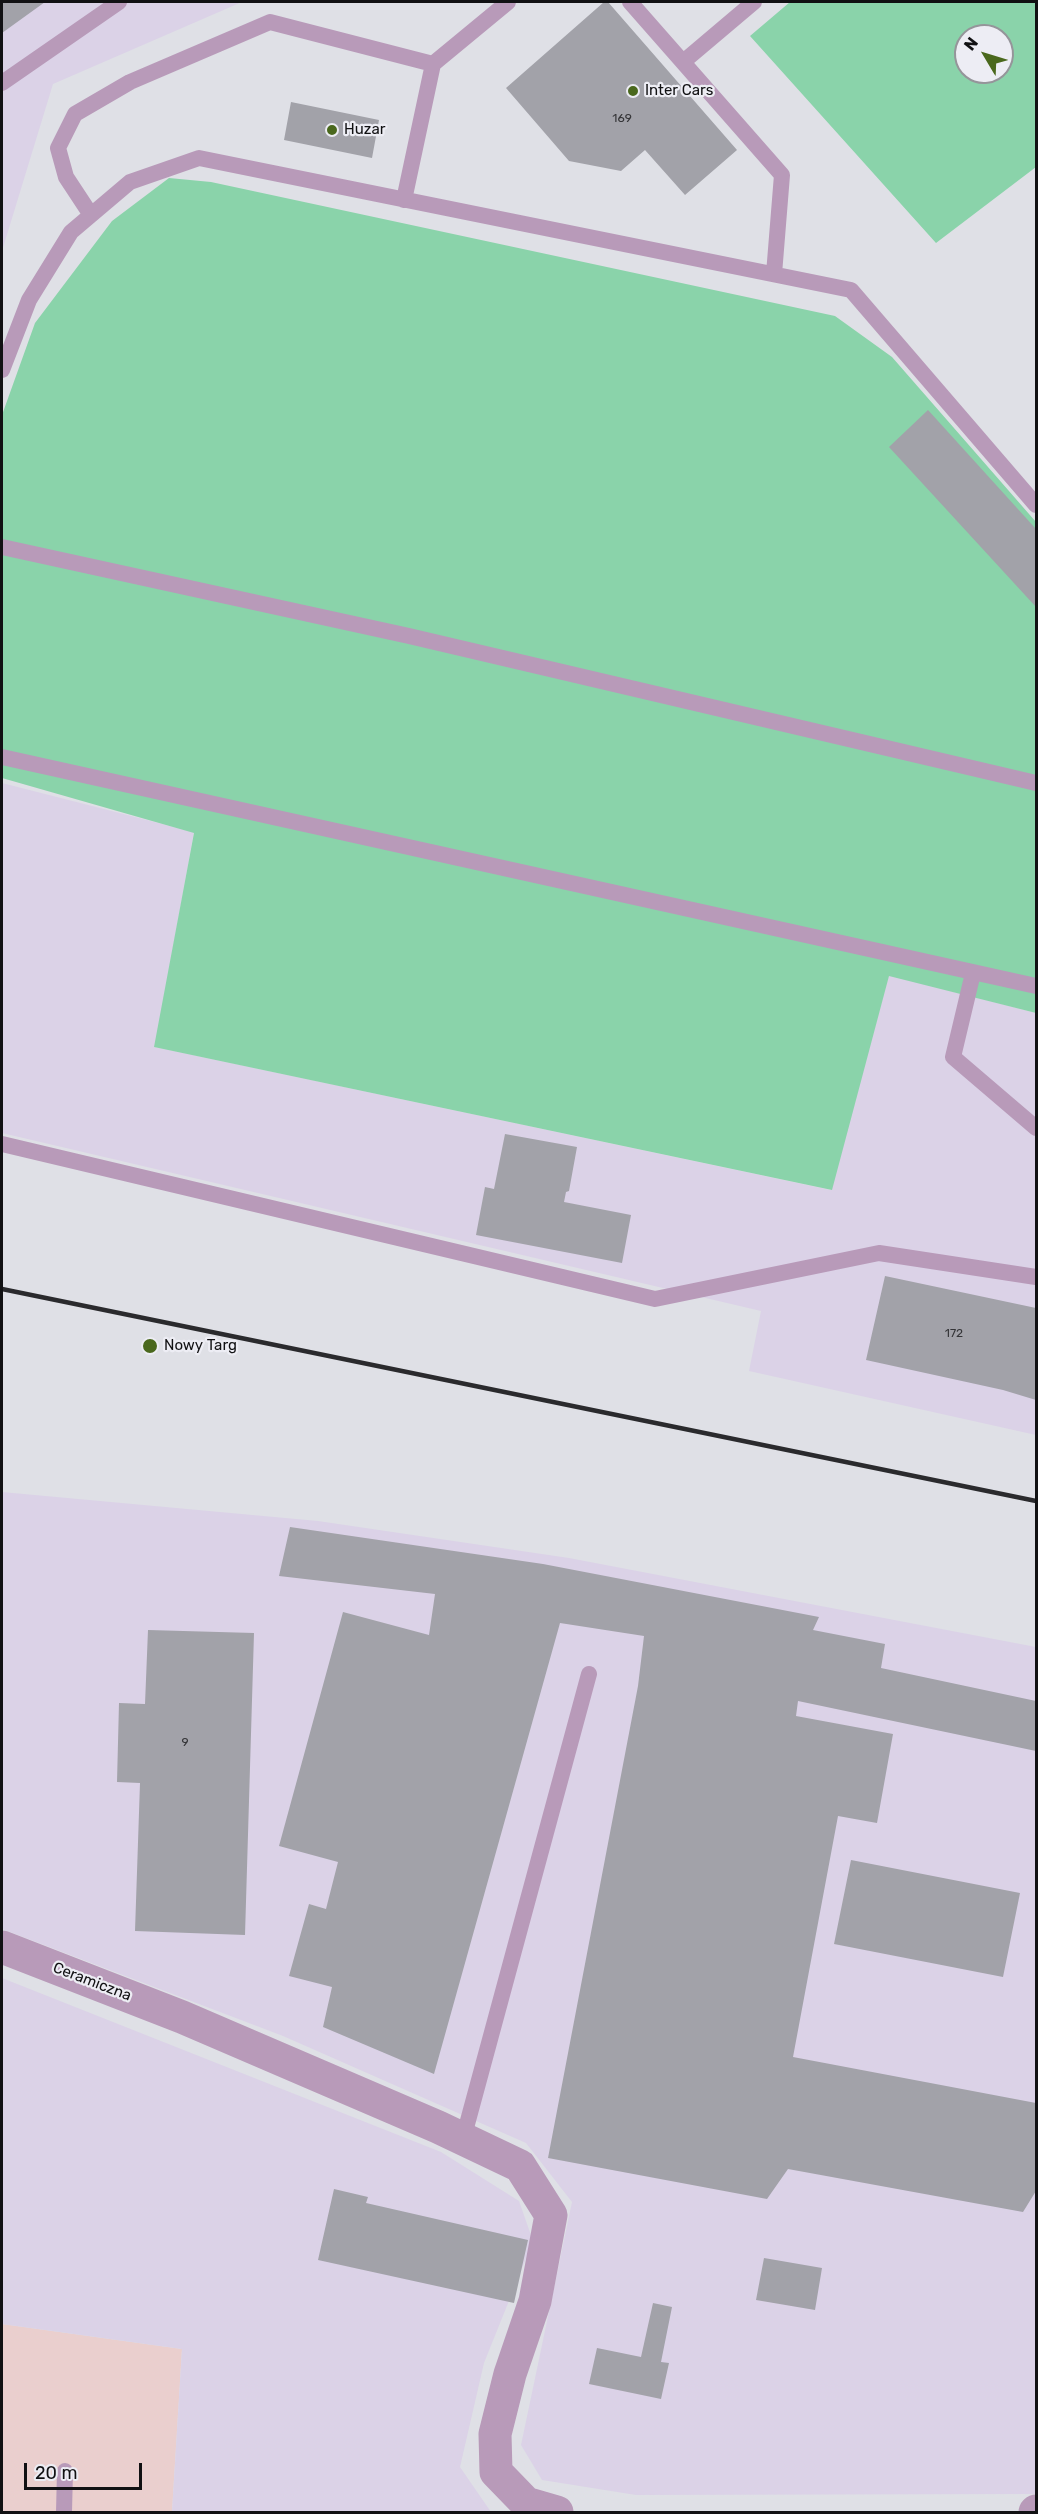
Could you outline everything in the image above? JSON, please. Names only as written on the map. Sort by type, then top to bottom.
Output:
[{"type":"street","name":"Ceramiczna","points":[[2,1947],[182,2017],[520,2166],[551,2215],[535,2301],[510,2374],[495,2434],[496,2472],[525,2503],[557,2512]]},
{"type":"lane","points":[[2,83],[118,2]]},
{"type":"lane","points":[[404,200],[433,64],[508,2]]},
{"type":"lane","points":[[630,2],[782,175],[774,274]]},
{"type":"lane","points":[[683,62],[754,2]]},
{"type":"lane","points":[[91,215],[66,177],[58,148],[75,114],[130,82],[270,22],[433,64]]},
{"type":"lane","points":[[2,370],[28,300],[71,231],[130,182],[199,158],[851,290],[1036,505]]},
{"type":"lane","points":[[2,547],[409,636],[1036,783]]},
{"type":"lane","points":[[2,757],[1036,986]]},
{"type":"lane","points":[[973,973],[953,1057],[1036,1128]]},
{"type":"lane","points":[[2,1144],[655,1299],[879,1253],[1036,1277]]},
{"type":"lane","points":[[463,2139],[589,1674]]},
{"type":"lane","points":[[64,2512],[65,2470]]},
{"type":"shaded area","points":[[2,2],[242,2],[53,84],[2,251]]},
{"type":"shaded area","points":[[2,783],[194,832],[155,1047],[831,1190],[889,975],[1036,1013],[1036,1435],[749,1371],[761,1311],[2,1133]]},
{"type":"shaded area","points":[[2,1492],[318,1521],[569,1558],[1036,1647],[1036,2494],[636,2495],[542,2480],[521,2445],[572,2202],[526,2143],[283,2036],[2,1929]]},
{"type":"shaded area","points":[[2,1978],[441,2152],[519,2201],[533,2241],[484,2363],[460,2467],[491,2512],[172,2512],[182,2349],[2,2324]]},
{"type":"shaded area","points":[[2,2324],[182,2349],[172,2512],[2,2512]]},
{"type":"green space","points":[[790,2],[1036,2],[1036,167],[936,243],[750,36]]},
{"type":"green space","points":[[169,178],[211,182],[835,316],[892,357],[1036,522],[1036,1013],[889,976],[832,1190],[154,1047],[194,833],[2,778],[2,415],[35,323],[112,221]]},
{"type":"building","points":[[2,2],[45,2],[2,33]]},
{"type":"building","points":[[604,2],[608,2],[737,150],[685,195],[645,150],[621,171],[569,161],[506,88]]},
{"type":"building","name":"Huzar","points":[[291,102],[379,120],[372,158],[284,140]]},
{"type":"building","points":[[928,410],[1036,529],[1036,607],[889,447]]},
{"type":"building","points":[[505,1134],[577,1147],[569,1191],[566,1192],[564,1202],[631,1215],[622,1263],[476,1235],[485,1187],[494,1189]]},
{"type":"building","points":[[885,1276],[1036,1308],[1036,1400],[1003,1390],[866,1360]]},
{"type":"building","points":[[290,1527],[543,1564],[819,1617],[813,1630],[885,1644],[881,1668],[1036,1701],[1036,1751],[798,1701],[796,1716],[893,1734],[877,1823],[838,1816],[793,2057],[1036,2103],[1036,2191],[1023,2212],[788,2169],[767,2199],[548,2158],[638,1686],[644,1636],[560,1623],[434,2074],[323,2027],[332,1987],[289,1976],[309,1904],[326,1909],[338,1862],[279,1846],[343,1612],[429,1635],[435,1594],[279,1576]]},
{"type":"building","points":[[148,1630],[254,1633],[245,1935],[135,1931],[140,1783],[117,1782],[119,1703],[145,1704]]},
{"type":"building","points":[[851,1860],[1020,1893],[1003,1977],[834,1944]]},
{"type":"building","points":[[334,2189],[368,2197],[366,2203],[528,2240],[514,2303],[318,2260]]},
{"type":"building","points":[[764,2258],[822,2268],[815,2310],[756,2300]]},
{"type":"building","points":[[653,2303],[672,2307],[661,2362],[669,2363],[661,2399],[589,2384],[597,2348],[641,2357]]},
{"type":"railway","points":[[2,1289],[1036,1501]]},
{"type":"place","name":"Inter Cars","points":[[633,91]]},
{"type":"place","name":"Huzar","points":[[332,130]]},
{"type":"place","name":"Nowy Targ","points":[[150,1346]]}]
